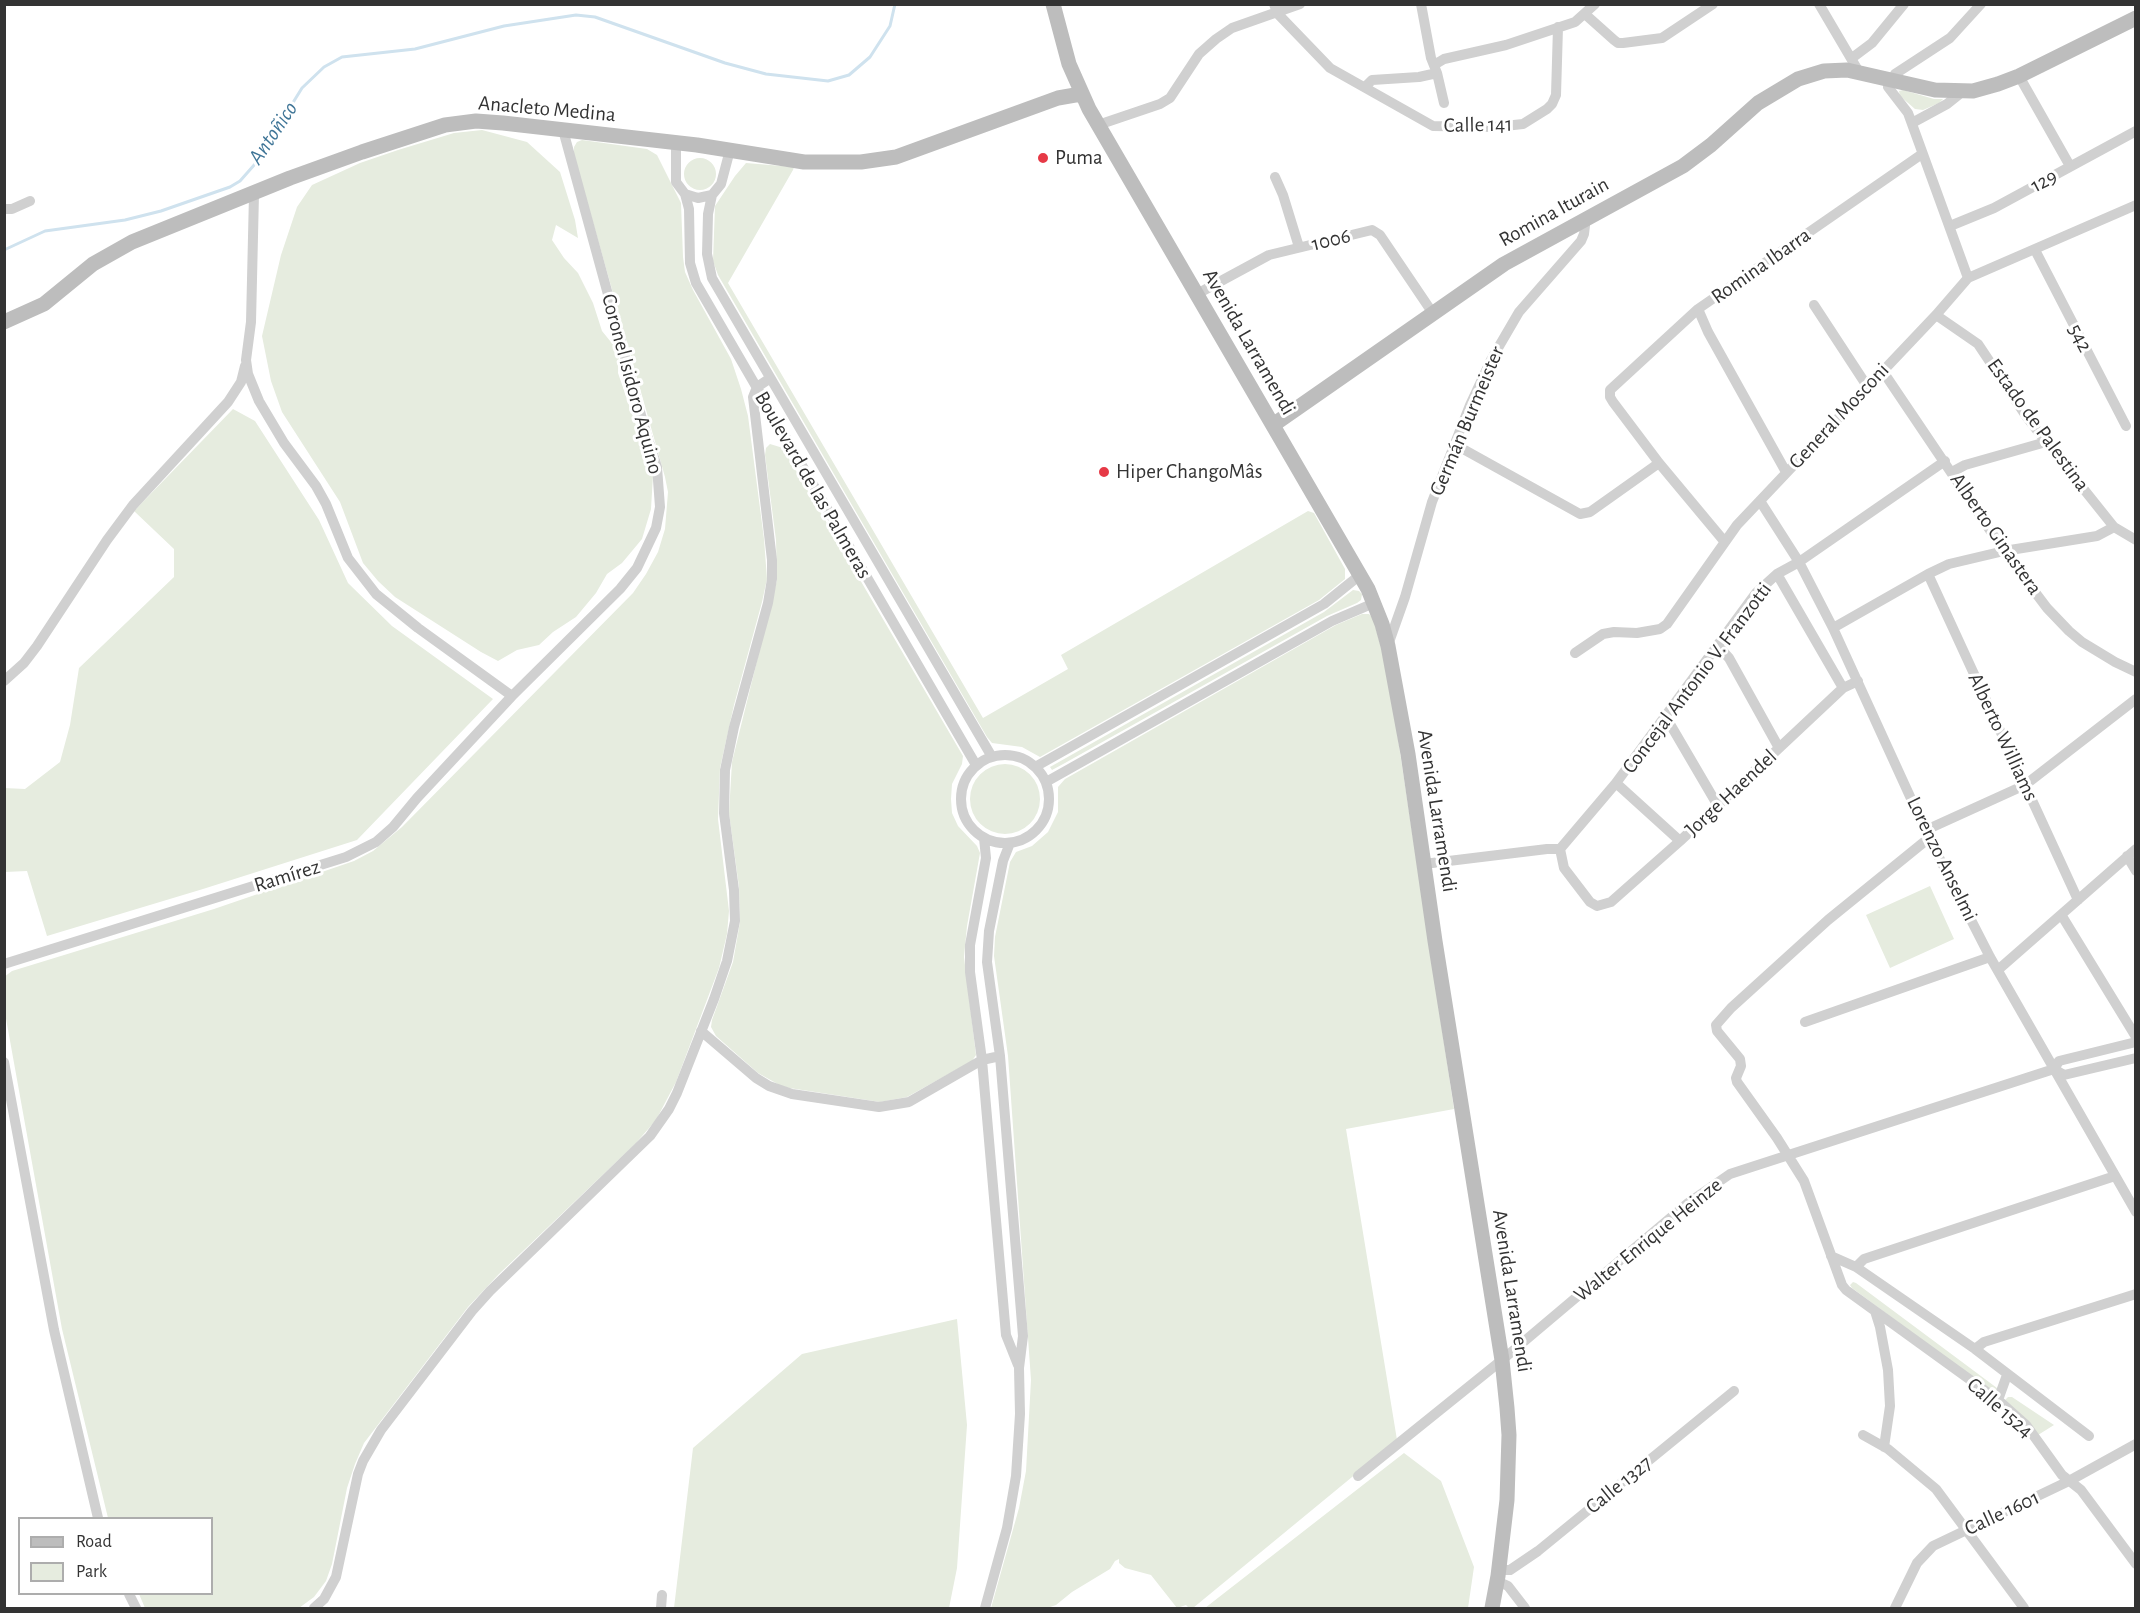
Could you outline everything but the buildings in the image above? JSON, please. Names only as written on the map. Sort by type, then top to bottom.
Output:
[{"type":"street","name":"Avenida Larramendi","points":[[1053,4],[1069,64],[1098,125],[1360,575],[1374,603],[1388,646],[1408,754],[1502,1360],[1509,1452],[1507,1500],[1492,1608]]},
{"type":"street","points":[[1098,125],[1165,101],[1180,85],[1194,61],[1216,39],[1232,28],[1276,9],[1299,4]]},
{"type":"street","points":[[1421,4],[1444,103]]},
{"type":"street","points":[[1365,87],[1372,80],[1419,77],[1435,69],[1444,59],[1506,45],[1575,22],[1586,15],[1595,4]]},
{"type":"street","points":[[1586,15],[1614,40],[1623,43],[1662,38],[1713,4]]},
{"type":"street","points":[[1819,4],[1859,68],[1872,44],[1904,4]]},
{"type":"street","points":[[1968,278],[1912,123],[1904,106],[1888,90],[1890,80],[1898,72],[1950,38],[1981,4]]},
{"type":"street","name":"Calle 141","points":[[1276,9],[1323,63],[1433,126],[1495,128],[1523,124],[1547,109],[1555,100],[1558,27]]},
{"type":"street","name":"Romina Iturain","points":[[1273,425],[1432,312],[1512,259],[1683,166],[1705,150],[1758,103],[1785,86],[1824,71],[1859,68],[1890,80],[1935,90],[1962,92],[1985,88],[2019,76],[2136,18]]},
{"type":"street","points":[[2019,76],[2070,166]]},
{"type":"street","points":[[1912,123],[1947,104],[1962,92]]},
{"type":"street","name":"Anacleto Medina","points":[[4,322],[44,304],[111,252],[362,152],[445,125],[489,122],[676,143],[804,162],[837,163],[896,157],[1058,98],[1082,94]]},
{"type":"street","name":"Coronel Isidoro Aquino","points":[[512,696],[630,578],[650,544],[660,507],[657,467],[563,130]]},
{"type":"street","name":"129","points":[[1950,226],[1994,208],[2136,131]]},
{"type":"street","name":"Boulevard de las Palmeras","points":[[676,143],[674,174],[679,188],[685,194],[689,209],[690,263],[696,284],[976,765]]},
{"type":"street","name":"Boulevard de las Palmeras","points":[[730,150],[721,184],[712,195],[708,214],[707,254],[710,271],[716,285],[992,757]]},
{"type":"street","name":"Romina Ibarra","points":[[1659,463],[1612,402],[1610,390],[1698,309],[1922,154]]},
{"type":"street","points":[[1275,177],[1299,248]]},
{"type":"street","points":[[4,681],[31,654],[133,505],[228,402],[241,382],[251,322],[254,194]]},
{"type":"street","points":[[685,194],[698,198],[712,195]]},
{"type":"street","points":[[4,209],[12,209],[30,201]]},
{"type":"street","name":"General Mosconi","points":[[1575,653],[1603,634],[1637,633],[1660,629],[1667,624],[1724,541],[1968,278],[2136,205]]},
{"type":"street","name":"Germán Burmeister","points":[[1388,646],[1405,597],[1432,502],[1454,444],[1491,360],[1519,312],[1581,241],[1586,218]]},
{"type":"street","name":"1006","points":[[1197,294],[1269,255],[1372,230],[1377,231],[1432,312]]},
{"type":"street","name":"542","points":[[2035,250],[2126,426]]},
{"type":"street","points":[[1814,305],[1867,386]]},
{"type":"street","points":[[1698,309],[1708,332],[1786,472]]},
{"type":"street","name":"Estado de Palestina","points":[[1936,315],[1978,344],[2026,416],[2114,527],[2136,540]]},
{"type":"street","points":[[246,360],[248,374],[259,401],[284,443],[316,486],[326,504],[348,558],[363,578],[393,609],[512,696]]},
{"type":"street","name":"Alberto Ginastera","points":[[1882,370],[2004,551],[2047,608],[2069,631],[2106,657],[2136,672]]},
{"type":"street","points":[[315,1608],[324,1599],[336,1577],[358,1474],[381,1430],[472,1311],[490,1291],[650,1136],[677,1093],[722,977],[734,932],[735,906],[723,813],[725,770],[734,727],[768,603],[772,579],[772,560],[753,397],[757,387],[770,379]]},
{"type":"street","points":[[1952,472],[1965,465],[2046,442]]},
{"type":"street","points":[[1454,444],[1580,514],[1590,512],[1659,463],[1724,541]]},
{"type":"street","name":"Concejal Antonio V. Franzotti","points":[[1560,849],[1616,783],[1756,593],[1777,574],[1799,562],[1945,461]]},
{"type":"street","name":"Lorenzo Anselmi","points":[[1760,501],[1799,562],[1833,628],[1928,834],[1990,957],[1999,969],[2136,1212]]},
{"type":"street","points":[[1833,628],[1949,564],[2004,551],[2097,536],[2114,527]]},
{"type":"street","points":[[1777,574],[1843,688]]},
{"type":"street","name":"Alberto Williams","points":[[1928,574],[2078,900]]},
{"type":"street","points":[[1035,767],[1324,604],[1360,575]]},
{"type":"street","points":[[1046,782],[1332,621],[1374,603]]},
{"type":"street","points":[[1718,646],[1729,658],[1779,748]]},
{"type":"street","name":"Jorge Haendel","points":[[1560,849],[1564,868],[1590,902],[1597,906],[1611,902],[1718,806],[1843,688],[1858,681]]},
{"type":"street","name":"Ramírez","points":[[4,964],[356,854],[376,842],[393,827],[512,696]]},
{"type":"street","points":[[2089,1436],[1976,1349],[1856,1268],[1831,1256],[1804,1181],[1737,1082],[1736,1078],[1741,1066],[1740,1059],[1717,1030],[1716,1025],[1731,1008],[1828,920],[1928,834],[2025,784],[2136,699]]},
{"type":"street","points":[[1664,718],[1670,724],[1718,806]]},
{"type":"street","points":[[1005,755],[1017,757],[1035,767],[1046,782],[1049,804],[1041,824],[1031,835],[1010,843],[984,838],[968,823],[961,804],[964,783],[976,765],[992,757],[1005,755]]},
{"type":"street","points":[[1616,783],[1680,841]]},
{"type":"street","points":[[984,838],[986,858],[972,927],[969,958],[982,1060],[1006,1335],[1019,1368]]},
{"type":"street","points":[[985,1608],[1007,1528],[1016,1476],[1020,1414],[1019,1368],[1023,1336],[1000,1056],[988,971],[987,947],[1003,861],[1010,843]]},
{"type":"street","points":[[1424,864],[1560,849]]},
{"type":"street","points":[[1999,969],[2131,853],[2136,871]]},
{"type":"street","points":[[2062,916],[2136,1037]]},
{"type":"street","points":[[1805,1022],[1990,957]]},
{"type":"street","points":[[701,1031],[756,1078],[769,1086],[792,1094],[879,1107],[900,1105],[918,1098],[982,1060],[1000,1056]]},
{"type":"street","points":[[2136,1042],[2059,1060],[2054,1069],[2064,1075],[2136,1058]]},
{"type":"street","points":[[4,1062],[54,1330],[98,1517]]},
{"type":"street","name":"Walter Enrique Heinze","points":[[1358,1476],[1704,1192],[1730,1174],[2054,1069]]},
{"type":"street","points":[[1856,1268],[1864,1258],[2115,1176]]},
{"type":"street","name":"Calle 1524","points":[[1831,1256],[1838,1278],[1846,1290],[1998,1400],[2026,1425],[2069,1481],[2081,1490],[2136,1564]]},
{"type":"street","points":[[1976,1349],[1984,1342],[2136,1294]]},
{"type":"street","points":[[1875,1311],[1887,1370],[1890,1406],[1884,1447]]},
{"type":"street","points":[[1998,1400],[2007,1375]]},
{"type":"street","name":"Calle 1327","points":[[1498,1575],[1510,1570],[1538,1551],[1734,1391]]},
{"type":"street","points":[[1863,1435],[1884,1447],[1936,1489],[2024,1608]]},
{"type":"street","name":"Calle 1601","points":[[1895,1608],[1917,1563],[1926,1552],[1966,1530],[2069,1481],[2136,1444]]},
{"type":"street","points":[[1498,1575],[1525,1608]]},
{"type":"street","points":[[661,1608],[662,1595]]},
{"type":"green space","points":[[1903,90],[1934,99],[1943,99],[1923,110],[1915,109],[1900,96],[1899,91]]},
{"type":"green space","points":[[482,130],[527,142],[560,172],[575,220],[578,238],[556,225],[552,240],[578,273],[593,303],[602,331],[619,352],[618,373],[653,475],[651,509],[642,539],[622,563],[607,574],[596,593],[576,617],[553,632],[539,645],[517,650],[498,661],[395,597],[363,563],[340,502],[282,412],[271,381],[262,336],[281,255],[297,207],[312,185],[360,163],[398,150],[454,133]]},
{"type":"green space","points":[[582,140],[647,149],[657,155],[681,203],[685,272],[731,359],[748,416],[767,579],[720,768],[718,819],[729,911],[727,934],[719,968],[676,1082],[656,1120],[636,1143],[499,1274],[468,1307],[364,1443],[347,1488],[332,1564],[326,1581],[314,1597],[299,1608],[145,1608],[139,1595],[213,1595],[213,1517],[108,1517],[62,1329],[5,1013],[4,977],[12,971],[214,909],[354,861],[373,851],[402,827],[633,593],[658,552],[665,529],[668,492],[574,155],[577,142]]},
{"type":"green space","points":[[700,158],[711,163],[716,174],[711,185],[700,190],[689,185],[684,174],[689,163]]},
{"type":"green space","points":[[746,163],[794,167],[728,283],[983,718],[1068,669],[1061,655],[1308,511],[1314,513],[1345,569],[1345,579],[1319,600],[1040,757],[1022,747],[992,743],[718,275],[713,261],[715,206]]},
{"type":"green space","points":[[233,409],[255,421],[319,520],[348,583],[392,626],[493,699],[357,840],[47,936],[27,871],[5,872],[4,788],[25,789],[60,762],[70,725],[79,668],[174,577],[174,549],[134,511]]},
{"type":"green space","points":[[770,444],[783,448],[963,756],[962,764],[952,784],[951,799],[952,813],[958,826],[977,846],[980,853],[964,957],[976,1055],[972,1061],[907,1097],[880,1102],[783,1087],[758,1073],[716,1036],[711,1027],[733,962],[740,922],[739,887],[729,813],[732,762],[777,580],[776,540],[765,455],[766,448]]},
{"type":"green space","points":[[1353,590],[1362,594],[1361,600],[1357,603],[1327,616],[1052,770],[1050,767],[1324,612]]},
{"type":"green space","points":[[1362,614],[1369,614],[1373,618],[1388,673],[1454,1109],[1346,1129],[1397,1440],[1193,1608],[1186,1605],[1177,1608],[1151,1575],[1125,1568],[1119,1563],[1119,1559],[1110,1569],[1072,1592],[1056,1605],[1047,1608],[991,1608],[1019,1508],[1026,1471],[1031,1380],[1008,1056],[994,956],[995,937],[1010,862],[1016,852],[1032,846],[1048,832],[1058,812],[1058,787],[1065,779],[1336,625]]},
{"type":"green space","points":[[1012,764],[1025,770],[1034,779],[1038,785],[1040,799],[1038,813],[1030,824],[1019,832],[998,834],[980,824],[972,813],[970,792],[980,774],[991,766]]},
{"type":"green space","points":[[1930,886],[1954,939],[1890,968],[1866,915]]},
{"type":"green space","points":[[1853,1282],[1997,1388],[1995,1394],[1852,1288],[1850,1285]]},
{"type":"green space","points":[[957,1319],[967,1425],[957,1568],[949,1608],[674,1608],[693,1448],[802,1354]]},
{"type":"green space","points":[[2012,1397],[2054,1425],[2038,1435],[2005,1400]]},
{"type":"green space","points":[[1404,1453],[1441,1481],[1474,1567],[1468,1608],[1205,1608]]},
{"type":"waterway","name":"Antoñico","points":[[4,250],[45,231],[125,220],[161,211],[230,187],[240,181],[255,164],[302,88],[324,67],[342,57],[415,49],[504,26],[576,15],[595,17],[725,63],[766,74],[828,81],[849,75],[870,57],[890,26],[895,4]]},
{"type":"place","name":"Puma","points":[[1043,158]]},
{"type":"place","name":"Hiper ChangoMâs","points":[[1104,472]]}]
